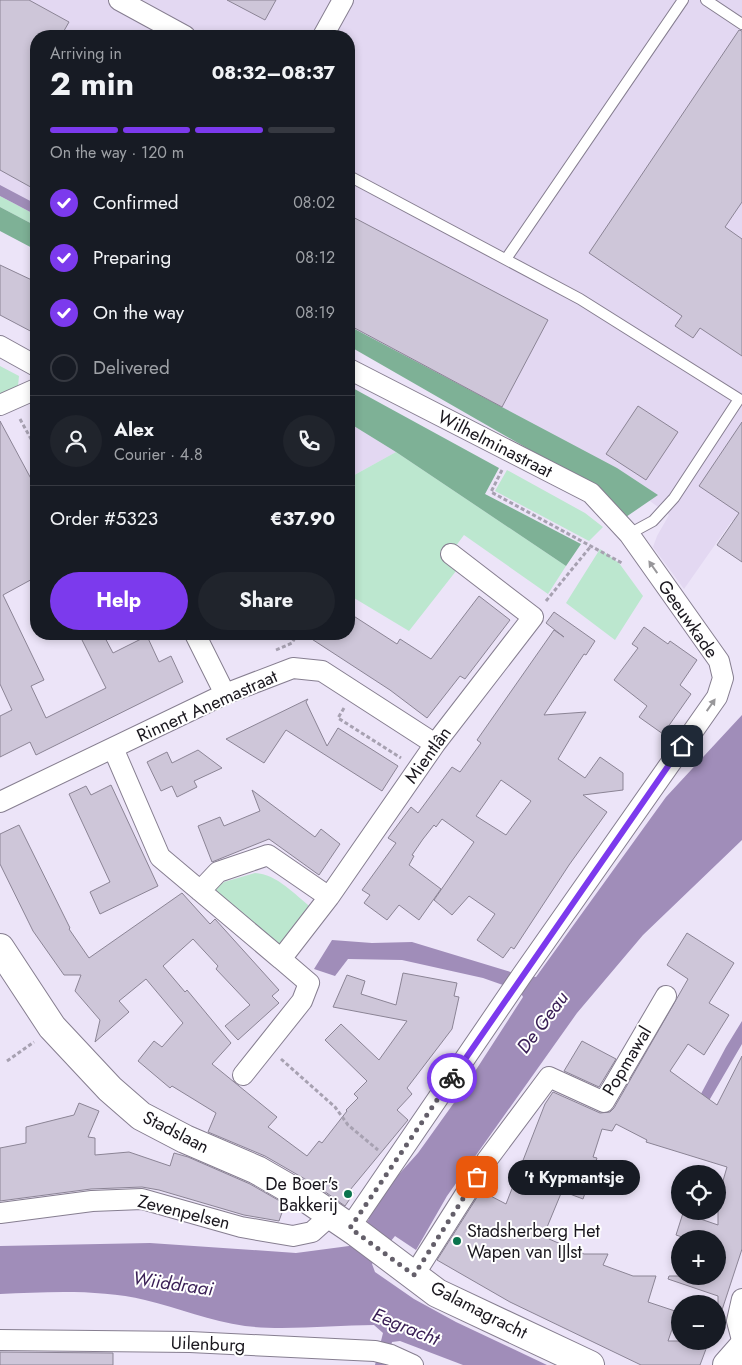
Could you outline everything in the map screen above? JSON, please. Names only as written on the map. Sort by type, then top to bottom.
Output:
[{"type":"street","points":[[119,0],[175,30]]},
{"type":"street","points":[[326,30],[343,0]]},
{"type":"street","points":[[0,346],[30,363]]},
{"type":"street","name":"Wilhelminastraat","points":[[355,372],[591,492],[629,534]]},
{"type":"street","points":[[5,403],[30,392]]},
{"type":"street","name":"Geeuwkade","points":[[346,1225],[394,1164],[518,981],[717,697],[723,678],[718,661],[629,534]]},
{"type":"street","points":[[451,554],[533,617]]},
{"type":"street","name":"Mientlân","points":[[280,959],[329,897],[435,744],[533,617]]},
{"type":"street","points":[[198,640],[225,694]]},
{"type":"street","name":"Rinnert Anemastraat","points":[[0,802],[225,694],[293,668],[322,671],[435,744]]},
{"type":"street","points":[[113,748],[160,857],[309,983],[302,1001],[243,1075]]},
{"type":"street","points":[[200,891],[218,872],[268,855],[329,897]]},
{"type":"street","name":"Stadslaan","points":[[0,948],[52,1027],[103,1082],[141,1116],[257,1170],[309,1200],[346,1225]]},
{"type":"street","name":"Popmawal","points":[[405,1269],[549,1077],[604,1102],[666,996]]},
{"type":"street","name":"Zevenpelsen","points":[[0,1213],[92,1201],[142,1199],[241,1227],[293,1236],[346,1225]]},
{"type":"street","name":"Galamagracht","points":[[346,1225],[437,1293],[590,1365]]},
{"type":"street","points":[[742,1299],[737,1321],[742,1340]]},
{"type":"street","name":"Uilenburg","points":[[0,1340],[190,1342],[383,1353],[413,1365]]},
{"type":"street","points":[[727,1365],[742,1348]]},
{"type":"lane","points":[[506,259],[683,0]]},
{"type":"lane","points":[[706,0],[742,24]]},
{"type":"lane","points":[[355,179],[580,299],[739,399],[674,498],[653,521],[629,534]]},
{"type":"path","points":[[5,403],[30,439]]},
{"type":"path","points":[[512,452],[491,492],[620,561],[625,567]]},
{"type":"path","points":[[533,617],[591,546]]},
{"type":"path","points":[[354,693],[338,718],[418,769]]},
{"type":"path","points":[[7,1061],[52,1027]]},
{"type":"path","points":[[266,1045],[335,1106],[348,1125],[394,1164]]},
{"type":"shaded area","points":[[0,0],[742,0],[742,514],[731,522],[684,589],[653,547],[669,515],[639,493],[355,340],[355,30],[30,30],[30,206],[0,189]]},
{"type":"shaded area","points":[[355,427],[396,452],[355,475]]},
{"type":"green space","points":[[0,196],[30,212],[30,223],[0,207]]},
{"type":"green space","points":[[0,207],[30,223],[30,247],[0,231]]},
{"type":"green space","points":[[355,329],[617,468],[658,495],[623,519],[593,486],[355,349]]},
{"type":"green space","points":[[0,366],[19,376],[18,386],[0,395]]},
{"type":"green space","points":[[355,389],[499,468],[485,494],[581,544],[566,566],[355,427]]},
{"type":"green space","points":[[396,452],[566,566],[548,594],[464,535],[444,562],[456,571],[409,631],[355,599],[355,475]]},
{"type":"green space","points":[[507,470],[585,513],[603,527],[589,541],[495,491]]},
{"type":"green space","points":[[600,549],[619,563],[643,596],[615,640],[566,603]]},
{"type":"green space","points":[[255,873],[263,874],[278,881],[312,908],[275,949],[214,890],[224,882]]},
{"type":"water","points":[[0,185],[30,201],[30,212],[0,196]]},
{"type":"water","points":[[742,715],[742,840],[643,935],[577,1013],[447,1196],[416,1250],[395,1236],[372,1264],[375,1272],[414,1299],[456,1322],[547,1365],[463,1365],[400,1341],[392,1342],[386,1365],[375,1365],[383,1333],[374,1325],[292,1328],[245,1326],[207,1318],[145,1300],[110,1294],[73,1292],[0,1294],[0,1246],[150,1243],[296,1253],[349,1246],[369,1219],[363,1214],[418,1153],[461,1093],[523,997],[520,991],[483,978],[402,960],[348,959],[335,976],[314,969],[332,940],[372,943],[412,942],[514,973],[536,977],[666,797]]},
{"type":"water","points":[[742,1021],[742,1044],[703,1111],[695,1105]]},
{"type":"building","points":[[0,0],[29,0],[69,22],[64,30],[30,30],[30,187],[0,170]]},
{"type":"building","points":[[227,0],[276,0],[265,20]]},
{"type":"building","points":[[739,30],[742,31],[742,202],[725,227],[742,239],[742,356],[700,328],[693,338],[675,326],[682,316],[589,253]]},
{"type":"building","points":[[355,218],[548,320],[502,407],[355,328]]},
{"type":"building","points":[[0,265],[30,279],[30,331],[0,315]]},
{"type":"building","points":[[638,406],[678,432],[646,480],[606,454]]},
{"type":"building","points":[[0,421],[30,477],[30,580],[3,595],[44,680],[31,686],[46,718],[106,688],[82,640],[106,640],[113,653],[139,640],[149,640],[159,662],[171,656],[183,682],[36,755],[30,742],[0,757],[0,716],[12,710],[0,684]]},
{"type":"building","points":[[742,422],[742,562],[717,545],[739,513],[699,486]]},
{"type":"building","points":[[479,596],[510,620],[465,679],[460,676],[427,718],[390,690],[313,640],[355,640],[355,617],[397,644],[400,639],[431,659]]},
{"type":"building","points":[[554,612],[595,641],[586,655],[584,654],[544,715],[586,712],[558,759],[585,778],[600,757],[623,773],[623,790],[583,795],[607,812],[569,865],[514,949],[511,947],[503,958],[477,940],[495,914],[469,896],[452,915],[434,900],[474,842],[442,819],[436,827],[434,825],[423,839],[412,855],[414,856],[409,865],[441,889],[419,920],[399,905],[387,920],[364,903],[370,895],[362,890],[396,843],[388,838],[411,807],[418,813],[452,767],[460,772],[481,743],[477,740],[554,630],[564,637],[546,623]],"holes":[[[501,780],[531,801],[506,835],[476,816]]]},
{"type":"building","points":[[644,627],[668,644],[670,641],[697,660],[680,685],[691,694],[663,734],[639,717],[647,706],[614,680],[638,648],[632,644]]},
{"type":"building","points":[[308,699],[306,702],[327,746],[338,728],[398,766],[382,791],[286,730],[264,763],[226,739]]},
{"type":"building","points":[[198,750],[222,768],[194,781],[197,787],[177,797],[172,786],[161,791],[147,762],[167,752],[172,763]]},
{"type":"building","points":[[111,785],[158,886],[100,914],[90,892],[110,882],[69,794],[86,786],[91,795]]},
{"type":"building","points":[[252,790],[315,837],[321,829],[340,844],[319,875],[269,839],[212,862],[198,826],[220,817],[224,826],[260,811]]},
{"type":"building","points":[[19,825],[69,929],[89,958],[182,893],[210,924],[215,919],[279,990],[272,996],[279,1003],[238,1040],[225,1026],[250,1005],[216,969],[218,966],[193,939],[163,966],[185,992],[187,990],[231,1043],[212,1064],[277,1117],[268,1127],[307,1156],[319,1141],[322,1143],[346,1110],[358,1098],[354,1094],[367,1081],[325,1040],[341,1024],[379,1060],[407,1021],[333,1007],[347,975],[365,981],[361,994],[396,1005],[403,973],[457,983],[454,996],[459,997],[452,1029],[407,1088],[412,1094],[397,1110],[408,1120],[350,1190],[354,1193],[345,1206],[317,1186],[265,1156],[208,1132],[216,1113],[172,1086],[170,1088],[138,1061],[154,1041],[162,1047],[183,1023],[146,979],[119,1001],[129,1012],[95,1042],[100,1020],[75,991],[81,975],[64,975],[33,931],[0,864],[0,834]]},
{"type":"building","points":[[687,933],[734,963],[709,1003],[729,1015],[704,1055],[688,1044],[670,1071],[717,1105],[742,1056],[742,1249],[726,1298],[726,1295],[715,1295],[686,1285],[726,1285],[726,1230],[678,1230],[681,1220],[703,1220],[718,1225],[718,1220],[726,1220],[726,1165],[721,1165],[646,1142],[647,1140],[616,1124],[612,1131],[602,1129],[593,1157],[597,1158],[583,1199],[562,1191],[545,1232],[550,1234],[549,1239],[584,1254],[608,1254],[603,1265],[633,1276],[656,1276],[648,1302],[671,1310],[671,1332],[668,1341],[671,1341],[671,1350],[706,1350],[700,1365],[641,1365],[510,1302],[437,1260],[481,1191],[506,1204],[545,1104],[553,1092],[600,1113],[610,1112],[614,1108],[688,979],[667,965]]},
{"type":"building","points":[[582,1041],[616,1059],[599,1087],[564,1071]]},
{"type":"building","points":[[79,1103],[99,1111],[88,1137],[95,1138],[95,1155],[129,1152],[170,1166],[174,1153],[188,1157],[250,1184],[285,1204],[279,1221],[244,1215],[159,1190],[142,1187],[91,1189],[0,1201],[0,1148],[26,1143],[26,1127],[74,1115]]},
{"type":"building","points":[[0,1352],[113,1353],[113,1365],[0,1365]]},
{"type":"way so far","points":[[452,1078],[350,1228],[414,1275],[477,1177]]},
{"type":"place","name":"'t Kypmantsje","points":[[477,1177]]},
{"type":"place","name":"De Boer's Bakkerij","points":[[348,1194]]},
{"type":"place","name":"Stadsherberg Het Wapen van IJlst","points":[[457,1241]]},
{"type":"route","points":[[452,1078],[682,746]]},
{"type":"water label","name":"De Geau","points":[[542,1022]]},
{"type":"water label","name":"Wiiddraai","points":[[173,1283]]},
{"type":"water label","name":"Eegracht","points":[[406,1326]]}]
